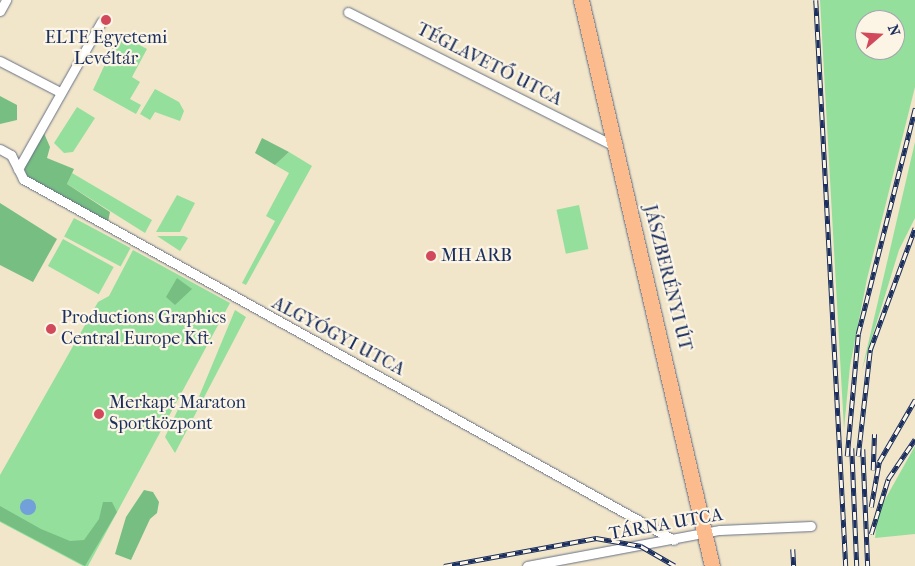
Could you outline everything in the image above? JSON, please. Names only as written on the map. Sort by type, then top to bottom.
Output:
[{"type":"main road","name":"JÁSZBERÉNYI ÚT","points":[[581,0],[712,566]]},
{"type":"street","points":[[0,11],[6,0]]},
{"type":"street","name":"TÉGLAVETŐ UTCA","points":[[348,12],[616,147]]},
{"type":"street","points":[[18,169],[101,22]]},
{"type":"street","points":[[0,62],[60,92]]},
{"type":"street","name":"ALGYÓGYI UTCA","points":[[0,149],[11,155],[23,179],[226,295],[674,540]]},
{"type":"street","name":"TÁRNA UTCA","points":[[527,566],[553,564],[705,532],[811,526]]},
{"type":"green space","points":[[820,0],[915,0],[915,87],[867,279],[850,366],[844,429]]},
{"type":"green space","points":[[119,34],[147,49],[132,77],[140,82],[130,99],[141,105],[136,114],[93,90]]},
{"type":"green space","points":[[155,89],[179,102],[184,111],[180,121],[155,112],[150,120],[140,114]]},
{"type":"green space","points":[[0,96],[17,105],[17,120],[0,124]]},
{"type":"green space","points":[[77,107],[95,118],[73,152],[64,153],[54,143]]},
{"type":"green space","points":[[43,131],[50,147],[47,158],[74,169],[67,184],[110,212],[108,222],[26,176],[24,164]]},
{"type":"green space","points":[[262,138],[289,152],[275,165],[255,153]]},
{"type":"green space","points":[[915,142],[915,218],[899,250],[862,370]]},
{"type":"green space","points":[[289,152],[312,166],[246,285],[242,283],[275,221],[266,216],[289,173],[275,165]]},
{"type":"green space","points":[[72,173],[152,220],[145,233],[67,184]]},
{"type":"green space","points":[[177,195],[195,203],[180,232],[156,232]]},
{"type":"green space","points":[[0,203],[57,239],[33,282],[0,265]]},
{"type":"green space","points":[[579,205],[588,249],[566,254],[557,210]]},
{"type":"green space","points":[[74,218],[131,248],[121,267],[64,237]]},
{"type":"green space","points":[[157,236],[184,236],[188,238],[180,251]]},
{"type":"green space","points":[[63,239],[114,267],[99,294],[48,266]]},
{"type":"green space","points":[[133,250],[230,303],[88,566],[83,566],[0,522],[0,475],[98,302],[109,296]]},
{"type":"green space","points":[[177,278],[192,289],[175,305],[166,297]]},
{"type":"green space","points":[[235,310],[246,317],[175,453],[165,437],[181,403],[198,399]]},
{"type":"green space","points":[[915,446],[915,534],[875,538],[878,512]]},
{"type":"green space","points":[[144,490],[153,492],[159,502],[157,513],[150,519],[131,560],[115,554],[126,517]]},
{"type":"green space","points":[[103,502],[112,502],[117,512],[85,566],[0,521],[0,506],[41,529],[70,541],[84,540],[99,519]]},
{"type":"water","points":[[28,499],[36,507],[28,515],[20,507]]},
{"type":"railway","points":[[816,0],[846,566]]},
{"type":"railway","points":[[847,456],[858,334],[915,108]]},
{"type":"railway","points":[[858,456],[870,350],[915,228]]},
{"type":"railway","points":[[871,507],[879,462],[915,400]]},
{"type":"railway","points":[[873,470],[874,434]]},
{"type":"railway","points":[[871,534],[888,479],[915,439]]},
{"type":"railway","points":[[852,448],[857,566]]},
{"type":"railway","points":[[863,449],[868,566]]},
{"type":"railway","points":[[444,566],[596,538],[641,546],[675,566]]},
{"type":"railway","points":[[793,549],[794,566]]},
{"type":"place","name":"ELTE Egyetemi Levéltár","points":[[106,20]]},
{"type":"place","name":"MH ARB","points":[[431,256]]},
{"type":"place","name":"Productions Graphics Central Europe Kft.","points":[[51,329]]},
{"type":"place","name":"Merkapt Maraton Sportközpont","points":[[99,414]]}]
